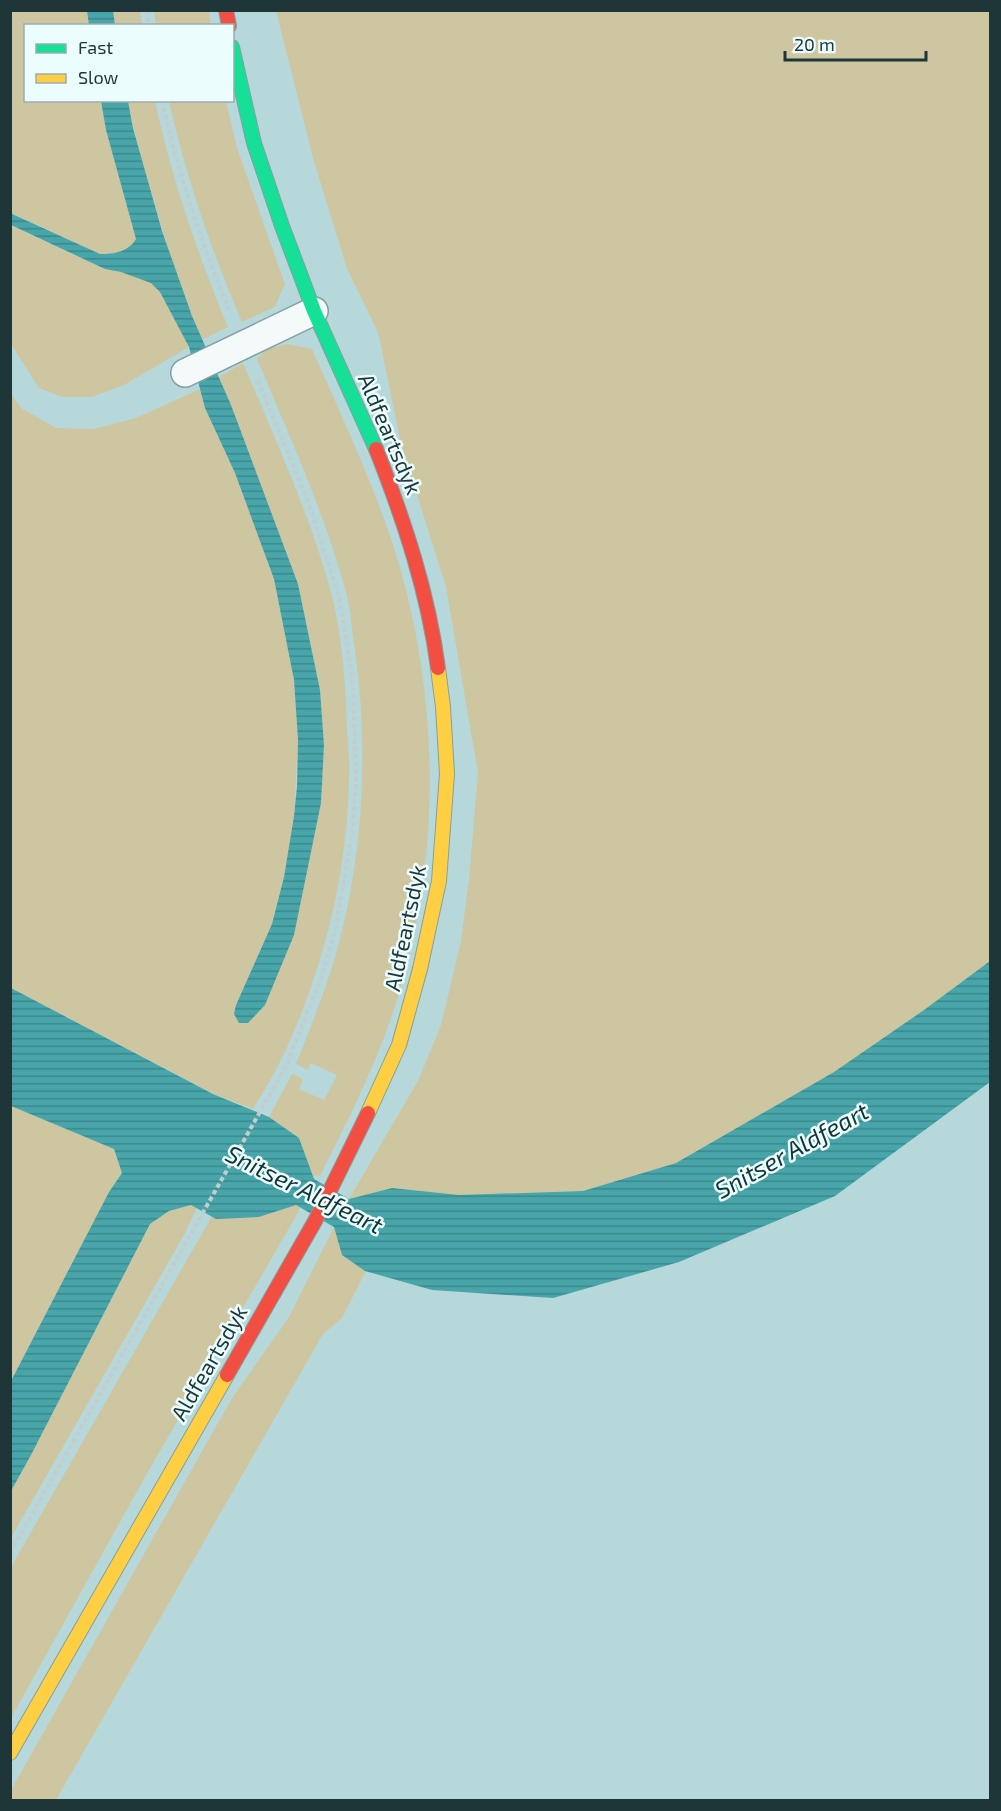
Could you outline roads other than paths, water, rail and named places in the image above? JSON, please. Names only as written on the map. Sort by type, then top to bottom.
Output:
[{"type":"street","name":"Aldfeartsdyk","points":[[10,1753],[315,1221],[375,1100],[399,1045],[420,969],[439,881],[447,774],[443,707],[434,638],[416,560],[375,448],[314,311],[282,226],[254,143],[234,56]]},
{"type":"lane","points":[[184,372],[314,311]]},
{"type":"water","points":[[87,11],[113,11],[115,24],[89,24]]},
{"type":"water","points":[[101,102],[128,102],[133,128],[162,231],[192,316],[231,405],[298,584],[320,690],[324,745],[321,803],[294,935],[265,1005],[248,1023],[239,1023],[234,1014],[272,924],[284,877],[297,786],[298,740],[294,680],[274,579],[235,473],[205,408],[189,347],[160,292],[151,283],[105,269],[11,225],[10,213],[100,254],[120,251],[133,243],[136,239],[106,130]]},
{"type":"water","name":"Snitser Aldfeart","points":[[990,961],[990,1082],[835,1196],[679,1262],[553,1298],[432,1290],[365,1271],[342,1255],[334,1227],[296,1205],[259,1217],[216,1219],[191,1205],[169,1211],[150,1224],[11,1491],[11,1381],[109,1192],[122,1173],[114,1149],[11,1106],[11,988],[213,1094],[269,1117],[299,1138],[314,1179],[349,1199],[392,1188],[459,1195],[583,1191],[676,1163],[834,1072]]}]
